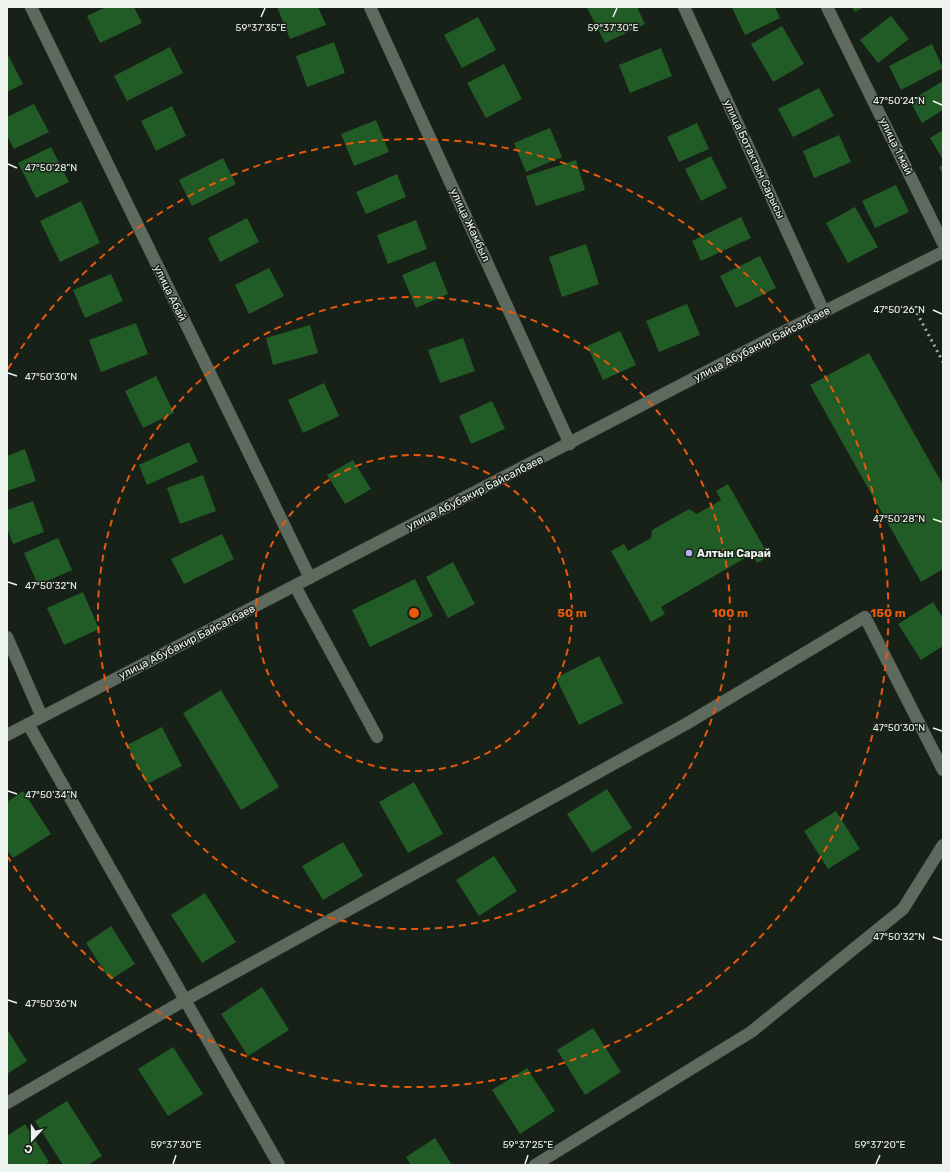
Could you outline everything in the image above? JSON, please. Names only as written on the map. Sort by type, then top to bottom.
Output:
[{"type":"street","name":"улица Абай","points":[[31,7],[310,578]]},
{"type":"street","name":"улица Жамбыл","points":[[370,7],[570,444]]},
{"type":"street","name":"улица Ботактын Сарысы","points":[[684,7],[824,312]]},
{"type":"street","name":"улица 1 май","points":[[827,7],[943,242]]},
{"type":"street","name":"улица Абубакир Байсалбаев","points":[[7,735],[824,312],[943,252]]},
{"type":"street","points":[[295,586],[377,737]]},
{"type":"street","points":[[7,1103],[184,1000],[686,724],[864,617],[943,770]]},
{"type":"street","points":[[7,637],[42,717]]},
{"type":"street","points":[[28,724],[279,1165]]},
{"type":"street","points":[[535,1165],[751,1032],[903,909],[943,845]]},
{"type":"building","points":[[106,7],[134,7],[142,23],[100,43],[87,16]]},
{"type":"building","points":[[277,7],[318,7],[326,25],[290,39]]},
{"type":"building","points":[[637,7],[645,24],[605,43],[587,8]]},
{"type":"building","points":[[775,7],[780,18],[745,35],[732,8]]},
{"type":"building","points":[[852,7],[864,7],[855,12]]},
{"type":"building","points":[[891,16],[909,39],[878,63],[860,40]]},
{"type":"building","points":[[478,17],[496,50],[462,68],[444,35]]},
{"type":"building","points":[[782,26],[804,64],[773,82],[751,44]]},
{"type":"building","points":[[334,42],[345,73],[307,87],[296,56]]},
{"type":"building","points":[[932,44],[943,68],[901,90],[889,66]]},
{"type":"building","points":[[170,47],[183,73],[127,101],[114,76]]},
{"type":"building","points":[[661,48],[672,76],[630,93],[619,65]]},
{"type":"building","points":[[7,53],[23,84],[7,92]]},
{"type":"building","points":[[504,64],[522,99],[486,118],[467,83]]},
{"type":"building","points":[[943,81],[943,110],[922,123],[910,101]]},
{"type":"building","points":[[819,88],[834,116],[793,137],[778,109]]},
{"type":"building","points":[[34,104],[49,132],[14,149],[7,136],[7,117]]},
{"type":"building","points":[[172,106],[186,136],[156,151],[141,121]]},
{"type":"building","points":[[376,120],[389,152],[354,166],[341,134]]},
{"type":"building","points":[[697,123],[709,149],[679,162],[667,137]]},
{"type":"building","points":[[550,128],[562,157],[526,172],[514,143]]},
{"type":"building","points":[[943,130],[943,157],[942,158],[930,138]]},
{"type":"building","points":[[839,135],[851,162],[814,178],[803,151]]},
{"type":"building","points":[[51,147],[69,182],[36,198],[18,163]]},
{"type":"building","points":[[711,156],[727,188],[701,201],[685,169]]},
{"type":"building","points":[[223,158],[236,184],[192,206],[179,180]]},
{"type":"building","points":[[576,160],[585,190],[536,206],[526,176]]},
{"type":"building","points":[[943,165],[943,175],[939,167]]},
{"type":"building","points":[[397,174],[406,197],[366,214],[356,192]]},
{"type":"building","points":[[896,185],[909,212],[875,228],[862,201]]},
{"type":"building","points":[[81,201],[100,243],[60,262],[40,221]]},
{"type":"building","points":[[855,207],[878,247],[848,263],[826,223]]},
{"type":"building","points":[[741,217],[751,238],[701,261],[692,241]]},
{"type":"building","points":[[247,218],[259,242],[220,262],[208,238]]},
{"type":"building","points":[[416,220],[427,249],[388,264],[377,235]]},
{"type":"building","points":[[586,244],[599,284],[562,297],[549,257]]},
{"type":"building","points":[[760,256],[776,288],[736,308],[720,276]]},
{"type":"building","points":[[435,261],[448,294],[416,308],[402,275]]},
{"type":"building","points":[[269,268],[284,296],[249,314],[235,285]]},
{"type":"building","points":[[111,274],[123,301],[85,318],[73,290]]},
{"type":"building","points":[[687,304],[700,335],[659,352],[646,321]]},
{"type":"building","points":[[136,323],[148,354],[101,372],[89,340]]},
{"type":"building","points":[[310,325],[318,353],[273,365],[266,338]]},
{"type":"building","points":[[620,331],[636,365],[603,380],[587,346]]},
{"type":"building","points":[[463,338],[475,371],[440,383],[428,350]]},
{"type":"building","points":[[869,353],[943,485],[943,569],[921,582],[810,385]]},
{"type":"building","points":[[156,376],[174,413],[143,428],[125,391]]},
{"type":"building","points":[[324,383],[339,416],[303,433],[288,400]]},
{"type":"building","points":[[492,401],[505,429],[471,444],[459,416]]},
{"type":"building","points":[[189,442],[198,462],[147,485],[139,465]]},
{"type":"building","points":[[25,449],[36,481],[7,491],[7,456]]},
{"type":"building","points":[[353,460],[371,489],[345,504],[327,475]]},
{"type":"building","points":[[203,475],[216,511],[180,524],[167,488]]},
{"type":"building","name":"Алтын Сарай","points":[[728,484],[769,556],[757,563],[752,554],[661,607],[665,614],[651,622],[611,551],[624,544],[628,551],[651,538],[652,530],[689,509],[697,514],[721,500],[716,491]]},
{"type":"building","points":[[33,501],[44,532],[13,544],[7,528],[7,510]]},
{"type":"building","points":[[222,534],[234,559],[184,584],[171,559]]},
{"type":"building","points":[[58,538],[72,570],[38,585],[24,553]]},
{"type":"building","points":[[453,562],[475,604],[448,618],[426,577]]},
{"type":"building","points":[[415,579],[433,616],[370,647],[352,610]]},
{"type":"building","points":[[83,592],[99,629],[64,645],[47,608]]},
{"type":"building","points":[[933,602],[943,618],[943,646],[921,660],[898,624]]},
{"type":"building","points":[[599,656],[623,703],[579,725],[556,678]]},
{"type":"building","points":[[221,690],[279,787],[241,810],[183,713]]},
{"type":"building","points":[[162,727],[182,766],[147,784],[127,745]]},
{"type":"building","points":[[414,782],[443,834],[408,853],[379,802]]},
{"type":"building","points":[[607,789],[632,828],[592,853],[567,814]]},
{"type":"building","points":[[23,791],[51,834],[13,858],[7,850],[7,802]]},
{"type":"building","points":[[836,811],[860,849],[828,869],[804,831]]},
{"type":"building","points":[[343,842],[363,876],[323,900],[302,866]]},
{"type":"building","points":[[494,856],[517,891],[479,916],[456,880]]},
{"type":"building","points":[[205,893],[236,942],[202,963],[171,915]]},
{"type":"building","points":[[111,926],[135,964],[110,980],[86,943]]},
{"type":"building","points":[[262,987],[289,1030],[248,1056],[221,1014]]},
{"type":"building","points":[[593,1028],[621,1072],[585,1095],[557,1050]]},
{"type":"building","points":[[7,1029],[27,1061],[7,1074]]},
{"type":"building","points":[[173,1047],[203,1094],[168,1116],[138,1069]]},
{"type":"building","points":[[527,1068],[555,1111],[520,1134],[492,1090]]},
{"type":"building","points":[[67,1101],[102,1156],[88,1165],[63,1165],[35,1121]]},
{"type":"building","points":[[25,1124],[49,1162],[44,1165],[7,1164],[7,1136]]},
{"type":"building","points":[[435,1138],[452,1165],[411,1165],[406,1157]]},
{"type":"railway","points":[[917,313],[943,362]]},
{"type":"place","name":"Алтын Сарай","points":[[689,553]]}]
